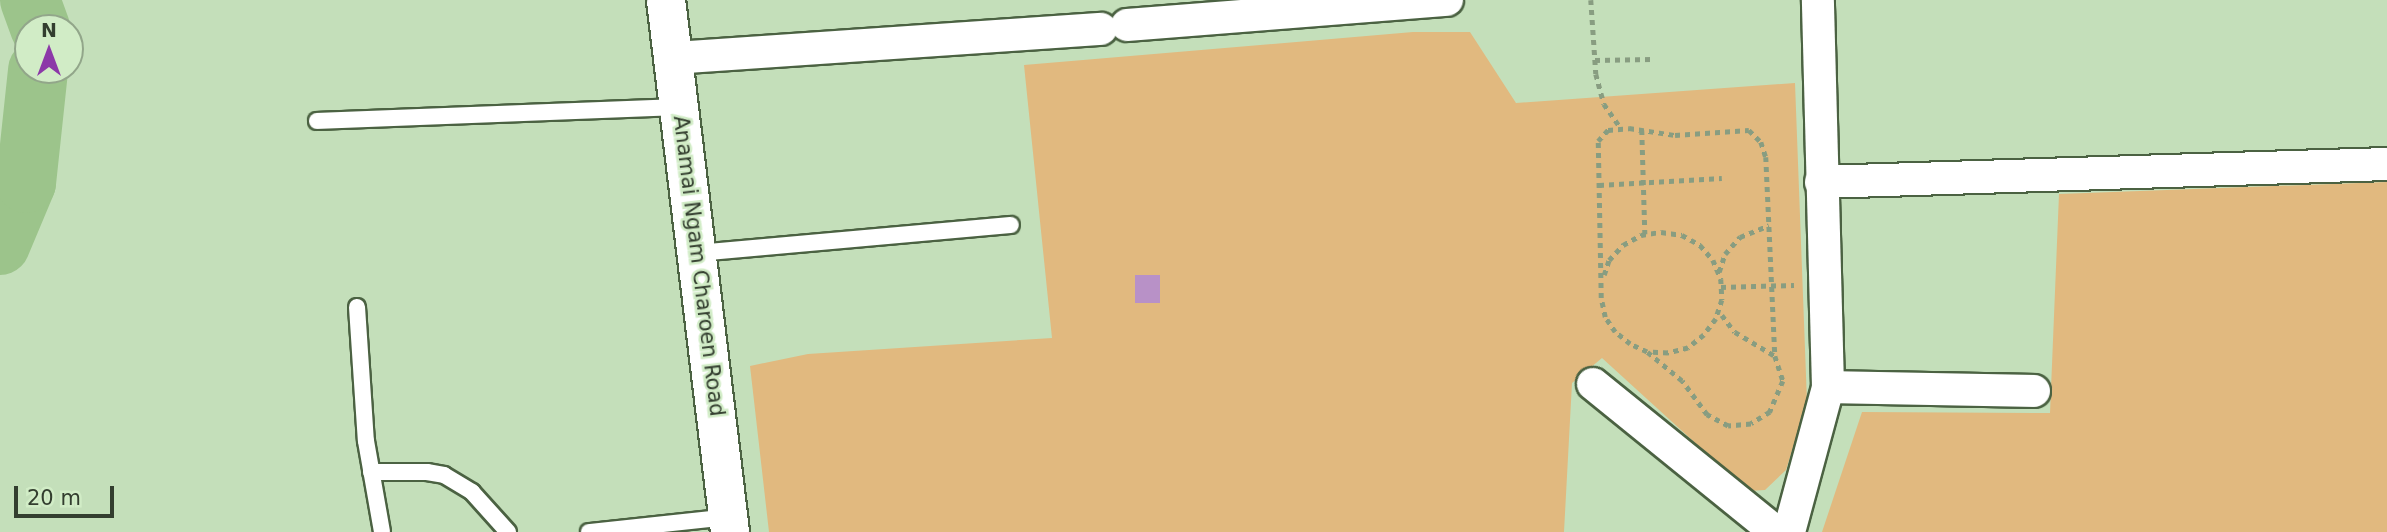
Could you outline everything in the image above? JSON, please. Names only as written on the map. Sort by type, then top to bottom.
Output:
[{"type":"street","name":"Anamai Ngam Charoen Road","points":[[666,0],[729,524]]},
{"type":"street","points":[[673,58],[1447,0]]},
{"type":"street","points":[[1789,532],[1828,387],[1818,0]]},
{"type":"street","points":[[1821,182],[2387,164]]},
{"type":"street","points":[[1593,384],[1776,532]]},
{"type":"street","points":[[1828,387],[2034,391]]},
{"type":"lane","points":[[317,121],[679,107]]},
{"type":"lane","points":[[697,253],[1011,225]]},
{"type":"lane","points":[[357,307],[371,472],[382,532]]},
{"type":"lane","points":[[371,472],[427,472],[444,475],[472,492],[508,532]]},
{"type":"lane","points":[[589,532],[729,524]]},
{"type":"path","points":[[1591,0],[1595,60],[1604,104],[1621,128]]},
{"type":"path","points":[[1595,60],[1652,59]]},
{"type":"path","points":[[1621,128],[1675,135],[1749,130],[1761,142],[1766,157],[1775,356],[1783,381],[1770,412],[1751,424],[1728,426],[1707,415],[1682,381],[1647,352],[1630,344],[1615,332],[1605,317],[1601,298],[1598,141],[1608,130],[1621,128]]},
{"type":"path","points":[[1642,130],[1644,234]]},
{"type":"path","points":[[1599,185],[1722,178]]},
{"type":"path","points":[[1718,273],[1725,254],[1740,237],[1769,225]]},
{"type":"path","points":[[1602,280],[1609,260],[1623,246],[1644,234],[1661,232],[1682,235],[1700,245],[1713,260],[1722,300],[1716,319],[1704,335],[1688,348],[1668,353],[1647,352]]},
{"type":"path","points":[[1721,287],[1824,285]]},
{"type":"path","points":[[1722,314],[1735,332],[1775,356]]},
{"type":"shaded area","points":[[1413,32],[1470,32],[1516,103],[1795,83],[1807,402],[1786,470],[1765,490],[1748,491],[1602,358],[1572,383],[1564,532],[769,532],[750,366],[808,354],[1052,338],[1024,65]]},
{"type":"shaded area","points":[[2387,182],[2387,532],[1822,532],[1862,412],[2050,413],[2059,194]]},
{"type":"building","points":[[1135,275],[1160,275],[1160,303],[1135,303]]},
{"type":"waterway","points":[[30,0],[35,14]]},
{"type":"waterway","points":[[0,245],[26,183],[37,84]]}]
